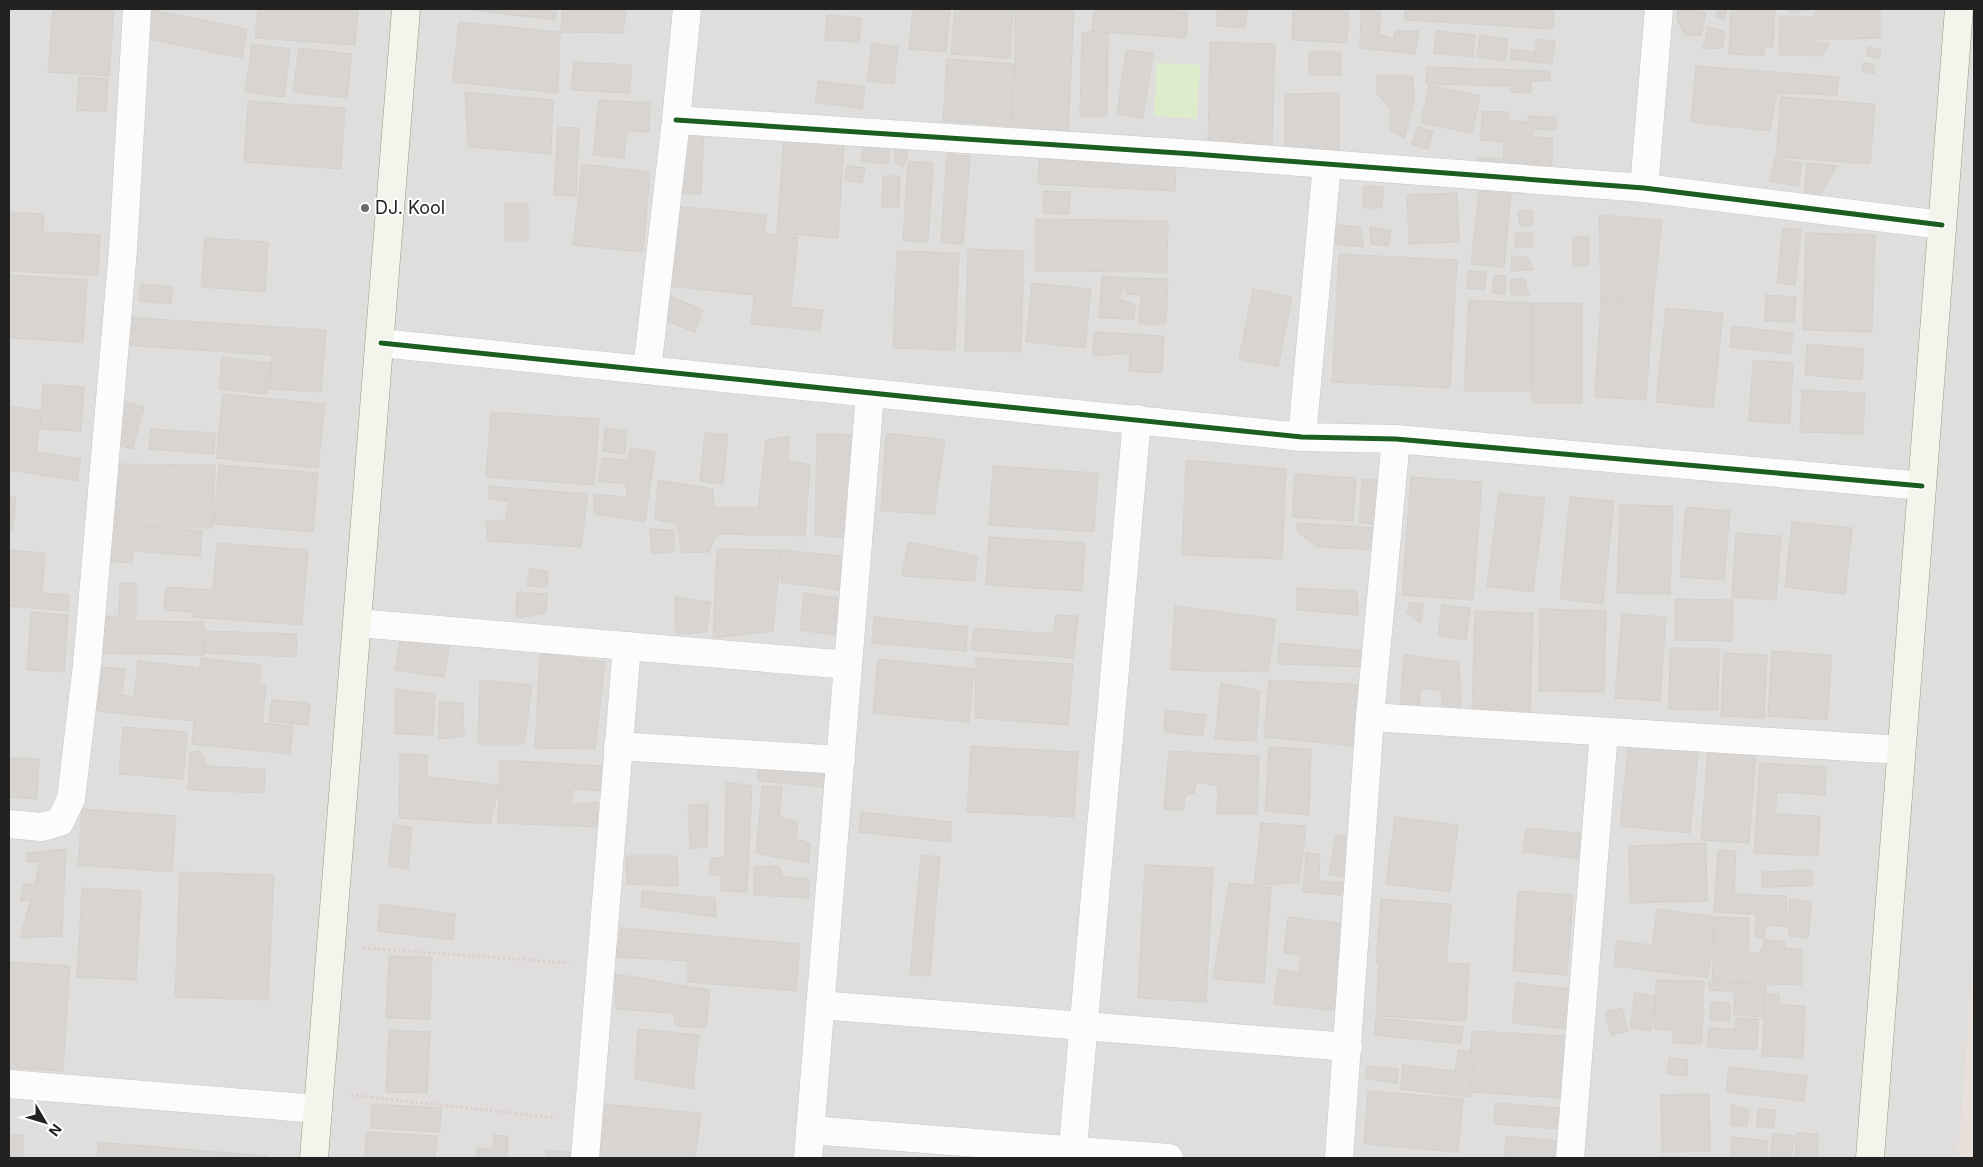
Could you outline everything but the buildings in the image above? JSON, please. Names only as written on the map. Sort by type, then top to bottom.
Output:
[{"type":"street","points":[[9,824],[42,827],[60,822],[72,799],[87,665],[122,270],[137,9]]},
{"type":"street","points":[[314,1158],[381,343],[406,9]]},
{"type":"street","points":[[646,370],[676,120],[687,9]]},
{"type":"street","points":[[1644,188],[1660,9]]},
{"type":"street","points":[[1870,1158],[1959,9]]},
{"type":"street","points":[[676,120],[1194,154],[1644,188],[1942,225]]},
{"type":"street","points":[[1302,437],[1327,164]]},
{"type":"street","points":[[381,343],[1302,437],[1396,439],[1922,486]]},
{"type":"street","points":[[808,1158],[870,394]]},
{"type":"street","points":[[1072,1154],[1137,419]]},
{"type":"street","points":[[1339,1158],[1370,717],[1396,439]]},
{"type":"street","points":[[358,623],[848,665]]},
{"type":"street","points":[[585,1158],[627,646]]},
{"type":"street","points":[[1370,717],[1901,750]]},
{"type":"street","points":[[1570,1158],[1604,732]]},
{"type":"street","points":[[618,746],[841,760]]},
{"type":"street","points":[[820,1005],[1348,1047]]},
{"type":"street","points":[[9,1084],[319,1100]]},
{"type":"street","points":[[810,1130],[1072,1154],[1168,1158]]},
{"type":"path","points":[[331,946],[600,965]]},
{"type":"path","points":[[319,1100],[587,1122]]},
{"type":"shaded area","points":[[9,9],[1974,9],[1974,1158],[9,1158]]},
{"type":"shaded area","points":[[9,736],[58,741],[51,812],[9,808]]},
{"type":"shaded area","points":[[1974,951],[1974,1158],[1958,1158]]},
{"type":"green space","points":[[1157,63],[1200,65],[1197,119],[1154,116]]},
{"type":"cycle path","points":[[676,120],[1194,154],[1644,188],[1942,225]]},
{"type":"cycle path","points":[[381,343],[1302,437],[1396,439],[1922,486]]},
{"type":"place","name":"DJ. Kool","points":[[365,208]]}]
